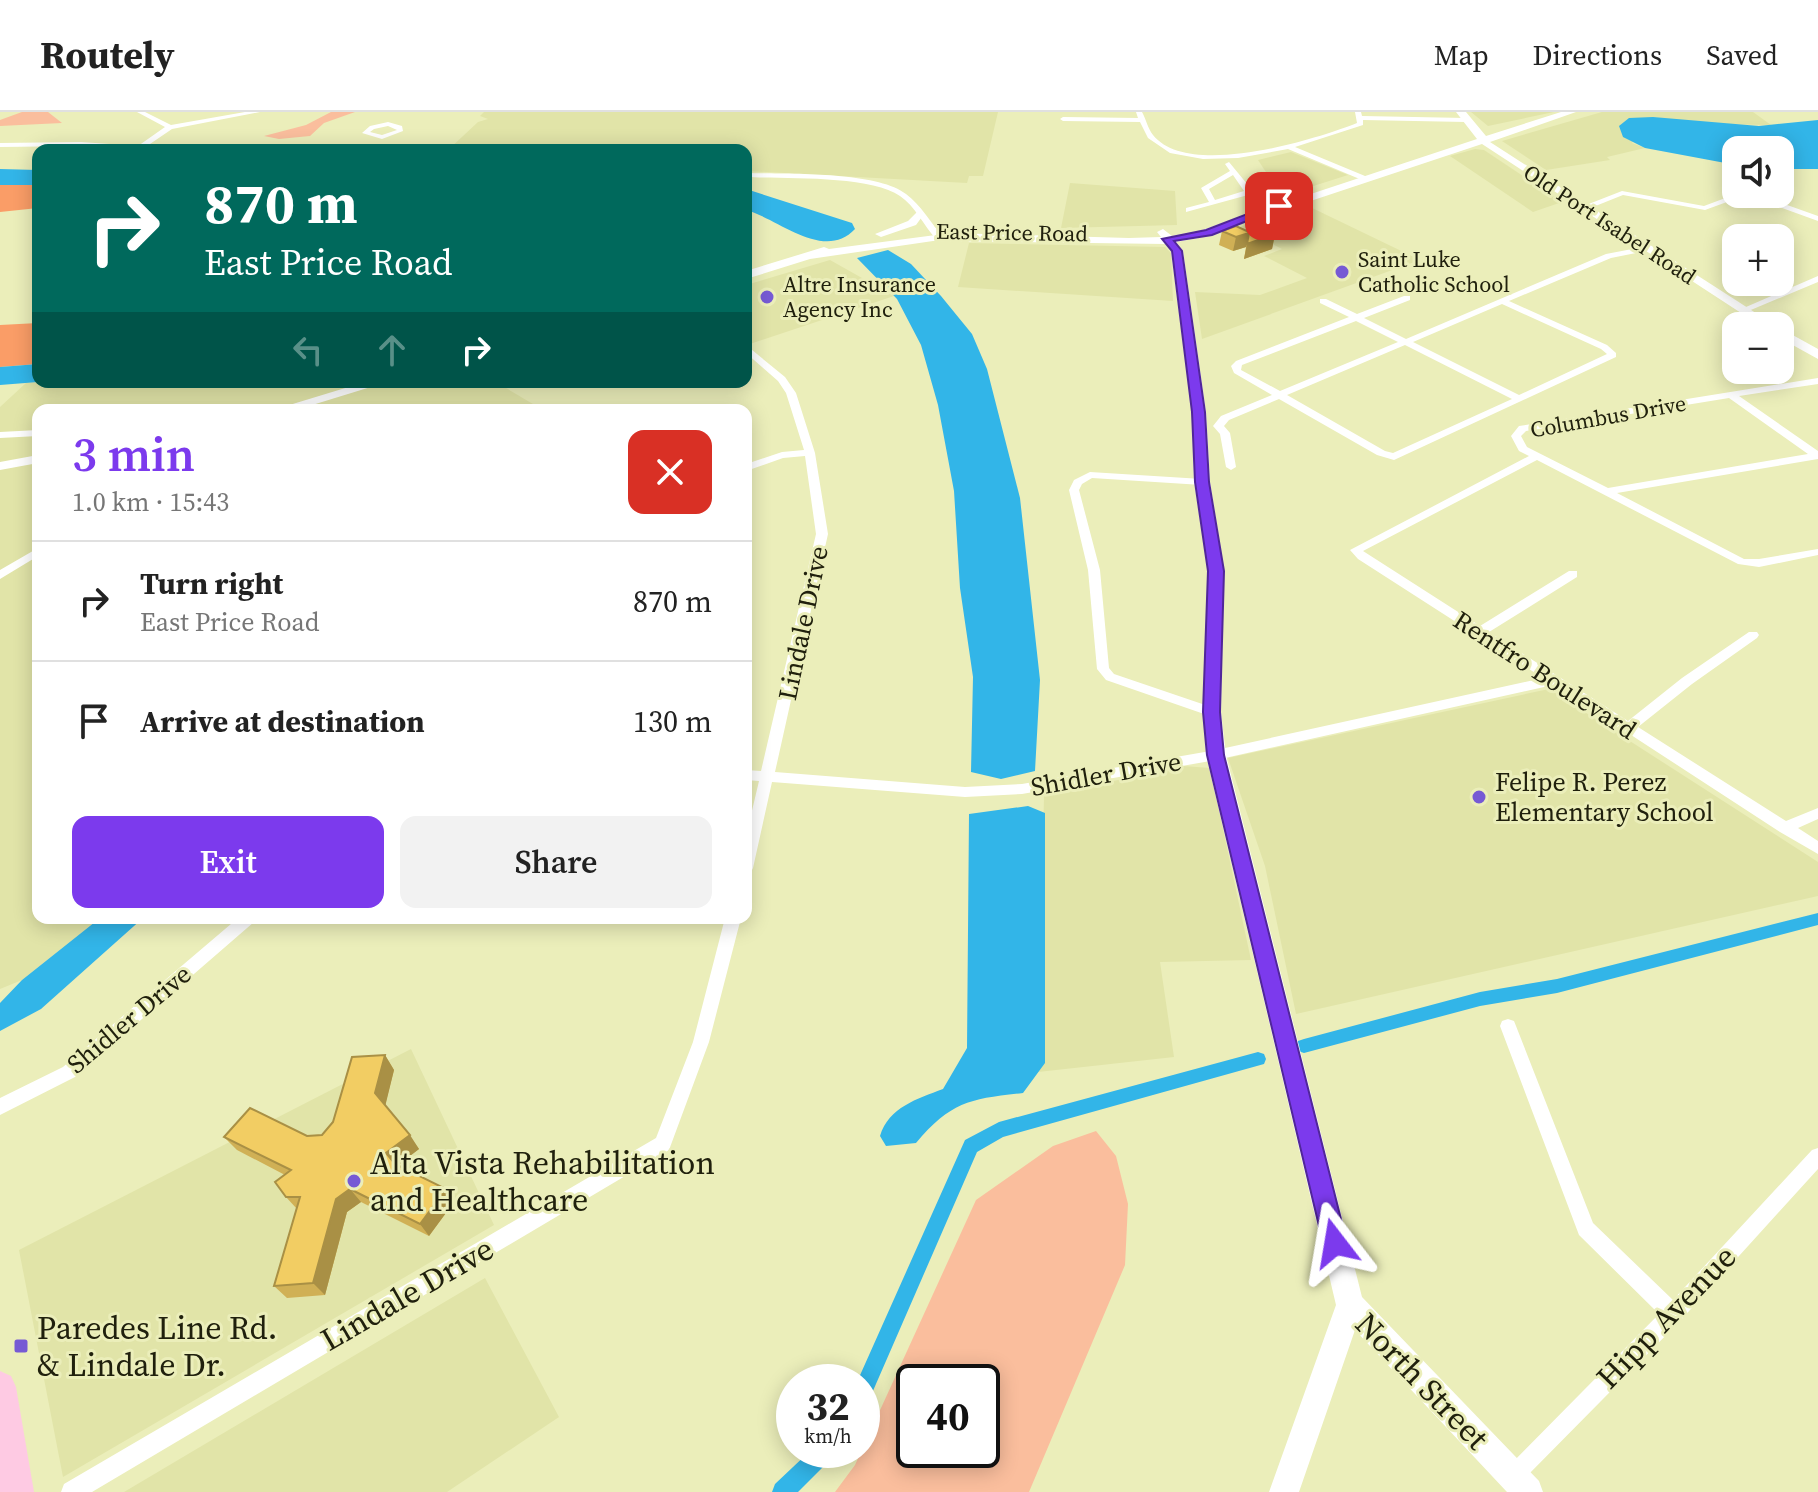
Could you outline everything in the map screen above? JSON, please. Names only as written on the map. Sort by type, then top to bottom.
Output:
[{"type":"main road","points":[[0,1387],[17,1492]]},
{"type":"street","points":[[140,112],[170,127]]},
{"type":"street","points":[[145,144],[170,127],[257,112]]},
{"type":"street","name":"East Price Road","points":[[752,273],[872,236],[935,233],[1165,236],[1209,232],[1216,227],[1481,138],[1571,112]]},
{"type":"street","points":[[1063,119],[1140,116],[1158,141],[1172,149],[1244,158],[1346,130],[1361,124],[1360,115],[1464,116]]},
{"type":"street","name":"Old Port Isabel Road","points":[[1464,116],[1481,138],[1746,312]]},
{"type":"street","points":[[0,145],[32,145]]},
{"type":"street","points":[[1289,147],[1362,178]]},
{"type":"street","points":[[1225,158],[1249,192],[1279,206]]},
{"type":"street","points":[[1213,203],[1205,188],[1234,172]]},
{"type":"street","points":[[752,175],[875,184],[902,194],[935,233]]},
{"type":"street","points":[[1189,210],[1249,192]]},
{"type":"street","points":[[1585,207],[1622,193],[1705,208],[1722,202]]},
{"type":"street","points":[[1786,208],[1818,219]]},
{"type":"street","points":[[872,236],[912,223],[918,214]]},
{"type":"street","name":"East Price Road","points":[[812,256],[935,233]]},
{"type":"street","points":[[1165,236],[1177,251],[1199,425],[1202,482],[1216,571],[1212,712],[1216,755],[1350,1305],[1284,1492]]},
{"type":"street","points":[[1199,425],[1218,426],[1260,408],[1264,402],[1609,256],[1648,248]]},
{"type":"street","points":[[1743,310],[1818,279]]},
{"type":"street","points":[[1407,298],[1236,366],[1242,375],[1381,453],[1394,457],[1613,355],[1604,347],[1501,301]]},
{"type":"street","points":[[1323,301],[1520,399]]},
{"type":"street","points":[[1794,340],[1818,355]]},
{"type":"street","name":"Lindale Drive","points":[[752,353],[782,379],[791,393],[810,453],[822,534],[752,844]]},
{"type":"street","name":"Columbus Drive","points":[[1818,381],[1523,428],[1516,436],[1523,449],[1742,562],[1759,563],[1818,552]]},
{"type":"street","points":[[301,404],[359,388]]},
{"type":"street","points":[[1732,396],[1818,456]]},
{"type":"street","points":[[1218,426],[1225,433],[1231,467]]},
{"type":"street","points":[[0,435],[32,433]]},
{"type":"street","points":[[752,466],[782,455],[810,453]]},
{"type":"street","name":"Rentfro Boulevard","points":[[1537,456],[1356,550],[1362,557],[1481,631],[1627,729],[1818,848]]},
{"type":"street","points":[[1606,493],[1818,456]]},
{"type":"street","points":[[0,466],[32,460]]},
{"type":"street","points":[[1202,482],[1090,475],[1078,482],[1074,490],[1094,570],[1103,669],[1110,677],[1212,712]]},
{"type":"street","points":[[0,575],[32,555]]},
{"type":"street","points":[[1481,631],[1573,574]]},
{"type":"street","points":[[1627,729],[1687,681],[1753,635]]},
{"type":"street","name":"Shidler Drive","points":[[752,776],[998,792],[1216,755],[1555,680]]},
{"type":"street","points":[[1785,828],[1818,813]]},
{"type":"street","name":"Shidler Drive","points":[[0,1107],[69,1072],[242,924]]},
{"type":"street","name":"Lindale Drive","points":[[72,1492],[663,1144],[701,1042],[731,924]]},
{"type":"street","points":[[1508,1026],[1586,1229],[1673,1314]]},
{"type":"street","name":"Hipp Avenue","points":[[1520,1484],[1818,1156]]},
{"type":"street","name":"North Street","points":[[1350,1305],[1520,1484]]},
{"type":"shaded area","points":[[22,112],[48,112],[62,123],[0,126],[0,120]]},
{"type":"shaded area","points":[[331,112],[355,112],[324,123],[310,136],[279,139],[264,136],[306,125]]},
{"type":"shaded area","points":[[484,112],[998,112],[983,176],[969,176],[967,183],[752,171],[752,144],[454,144],[478,122],[488,119],[480,116]]},
{"type":"shaded area","points":[[1471,112],[1554,112],[1488,126]]},
{"type":"shaded area","points":[[1602,112],[1753,112],[1771,125],[1708,124],[1653,117],[1632,143],[1645,148],[1607,157],[1610,160],[1546,170],[1502,141]]},
{"type":"shaded area","points":[[1475,149],[1484,150],[1562,202],[1533,212],[1450,156]]},
{"type":"shaded area","points":[[1291,152],[1348,175],[1282,196],[1258,160]]},
{"type":"shaded area","points":[[1070,183],[1175,191],[1177,225],[1061,228]]},
{"type":"shaded area","points":[[0,185],[32,185],[32,209],[0,212]]},
{"type":"shaded area","name":"Saint Luke Catholic School","points":[[1308,206],[1420,260],[1202,339],[1195,292],[1260,295],[1307,278],[1264,256],[1282,249],[1261,238],[1219,233]]},
{"type":"shaded area","points":[[969,243],[1165,247],[1171,253],[1173,301],[958,287]]},
{"type":"shaded area","points":[[830,260],[894,296],[752,343],[752,283]]},
{"type":"shaded area","points":[[32,323],[32,364],[0,367],[0,325]]},
{"type":"shaded area","points":[[32,382],[32,388],[506,388],[533,404],[32,404],[32,924],[92,924],[22,980],[0,989],[0,407],[26,383]]},
{"type":"shaded area","name":"Felipe R. Perez Elementary School","points":[[1549,689],[1818,862],[1818,896],[1296,1014],[1265,866],[1228,758]]},
{"type":"shaded area","points":[[1183,766],[1210,768],[1251,960],[1160,962],[1174,1057],[1038,1072],[1044,796]]},
{"type":"shaded area","points":[[411,1049],[494,1225],[63,1477],[19,1250]]},
{"type":"shaded area","points":[[1096,1131],[1116,1156],[1128,1204],[1125,1265],[1029,1492],[835,1492],[853,1468],[880,1468],[880,1410],[896,1375],[896,1468],[1000,1468],[1000,1364],[901,1364],[976,1200],[1053,1146]]},
{"type":"shaded area","points":[[485,1278],[559,1417],[447,1492],[124,1492]]},
{"type":"water","points":[[1653,117],[1759,126],[1818,120],[1818,169],[1794,169],[1794,136],[1722,136],[1722,162],[1645,148],[1623,137],[1619,126],[1629,118]]},
{"type":"water","points":[[0,169],[32,170],[32,185],[0,185]]},
{"type":"water","points":[[752,191],[852,223],[855,229],[843,238],[816,240],[752,212]]},
{"type":"water","points":[[888,250],[911,264],[941,296],[972,334],[987,369],[1020,498],[1040,680],[1035,771],[1001,779],[971,772],[973,677],[960,588],[954,491],[938,405],[921,345],[897,299],[857,258]]},
{"type":"water","points":[[32,364],[32,382],[0,385],[0,367]]},
{"type":"water","points":[[1028,806],[1045,813],[1045,1063],[1023,1093],[963,1104],[940,1118],[916,1143],[886,1146],[880,1136],[890,1118],[905,1105],[943,1089],[967,1048],[969,814]]},
{"type":"water","points":[[92,924],[136,924],[41,1009],[0,1031],[0,1003],[22,980]]},
{"type":"building","points":[[1251,223],[1275,234],[1247,244],[1249,233],[1236,237],[1222,231],[1236,226],[1249,232]]},
{"type":"building","name":"Alta Vista Rehabilitation and Healthcare","points":[[385,1055],[375,1093],[410,1135],[386,1153],[395,1164],[446,1189],[420,1224],[350,1189],[336,1199],[313,1283],[274,1286],[300,1197],[286,1197],[275,1182],[291,1170],[224,1137],[250,1108],[307,1136],[322,1135],[333,1122],[352,1057]]},
{"type":"waterway","points":[[1304,1046],[1480,999],[1557,986],[1818,919]]},
{"type":"waterway","points":[[875,1364],[971,1146],[999,1130],[1258,1059]]},
{"type":"waterway","points":[[783,1492],[808,1468]]},
{"type":"place","name":"Saint Luke Catholic School","points":[[1342,272]]},
{"type":"place","name":"Altre Insurance Agency Inc","points":[[767,297]]},
{"type":"place","name":"Felipe R. Perez Elementary School","points":[[1479,797]]},
{"type":"place","name":"Alta Vista Rehabilitation and Healthcare","points":[[354,1181]]},
{"type":"place","name":"Paredes Line Rd. & Lindale Dr.","points":[[21,1346]]},
{"type":"route","points":[[1279,206],[1209,232],[1167,239],[1177,251],[1199,412],[1202,482],[1216,571],[1212,712],[1216,755],[1335,1243]]}]
